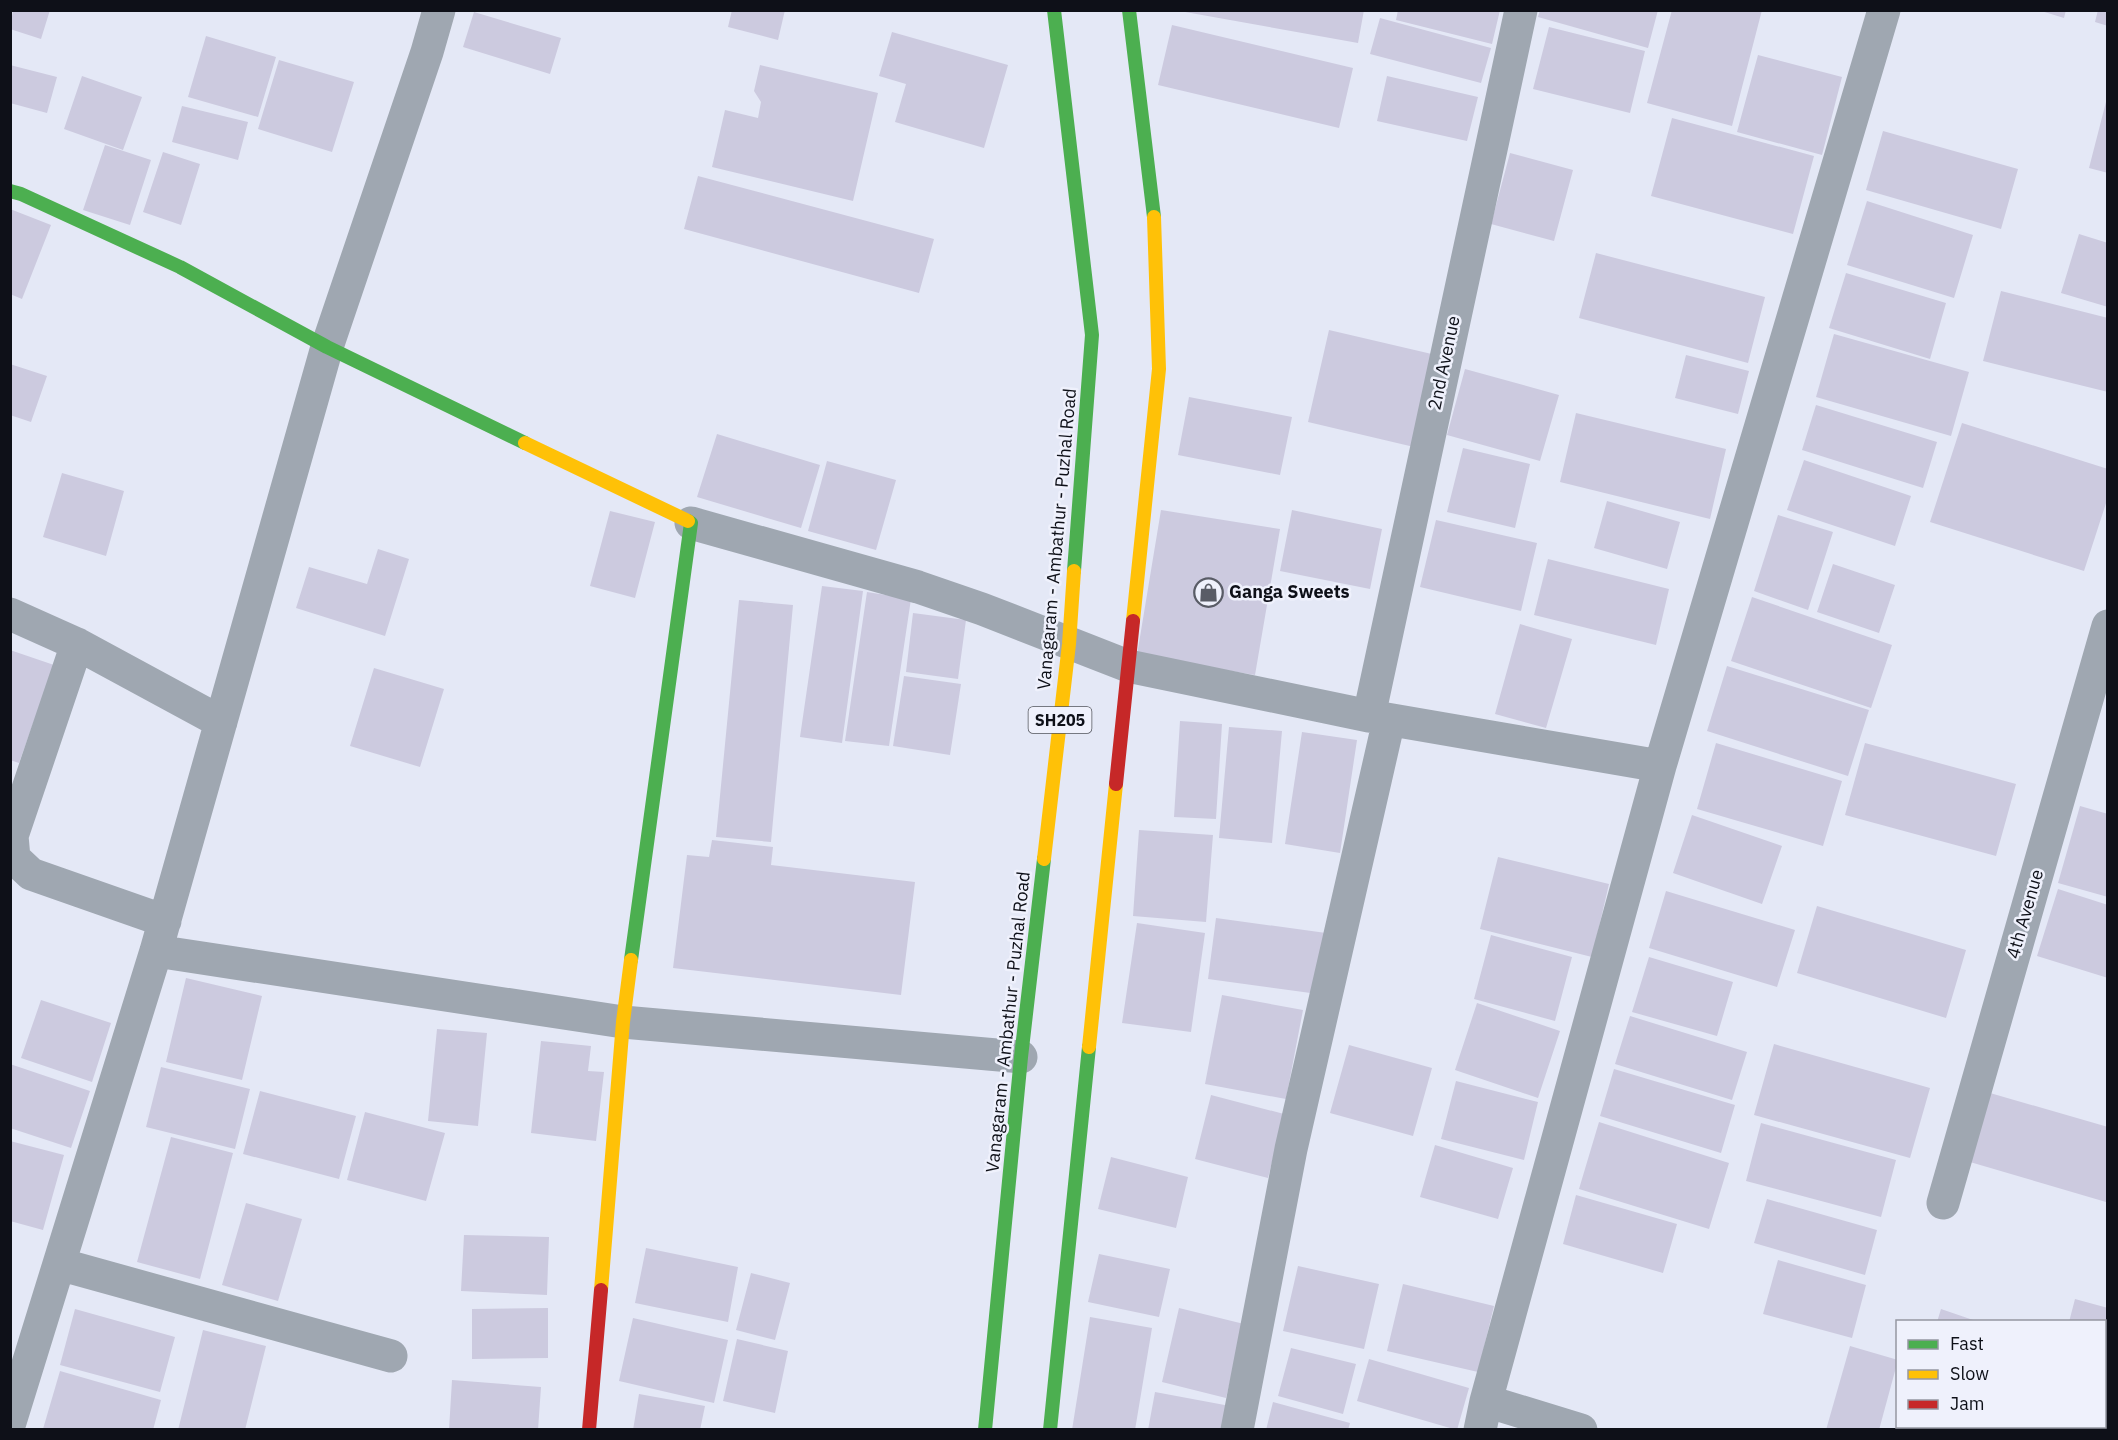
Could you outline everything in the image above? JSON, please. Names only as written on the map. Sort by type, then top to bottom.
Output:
[{"type":"main road","name":"Vanagaram - Ambathur - Puzhal Road","points":[[985,1430],[1021,1057],[1069,644],[1092,335],[1054,10]]},
{"type":"main road","points":[[1050,1430],[1159,369],[1156,231],[1129,10]]},
{"type":"main road","points":[[10,191],[180,267],[327,347],[692,522],[623,1022],[589,1430]]},
{"type":"street","points":[[10,1422],[160,936],[327,347],[427,52],[439,10]]},
{"type":"street","name":"2nd Avenue","points":[[1237,1430],[1291,1149],[1521,10]]},
{"type":"street","points":[[1581,1430],[1483,1415],[1660,766],[1884,10]]},
{"type":"street","points":[[692,522],[918,587],[982,609],[1128,666],[1379,718],[1660,766]]},
{"type":"street","points":[[10,614],[77,644],[221,722]]},
{"type":"street","name":"4th Avenue","points":[[1943,1203],[2108,626]]},
{"type":"street","points":[[77,644],[12,836],[14,858],[31,874],[160,936],[623,1022],[1021,1057]]},
{"type":"street","points":[[59,1264],[391,1356]]},
{"type":"building","points":[[13,10],[50,10],[41,39],[10,29]]},
{"type":"building","points":[[732,10],[785,10],[778,40],[728,27]]},
{"type":"building","points":[[1174,10],[1364,10],[1358,43]]},
{"type":"building","points":[[1398,10],[1500,10],[1492,44],[1396,20]]},
{"type":"building","points":[[1540,10],[1658,10],[1648,48],[1538,17]]},
{"type":"building","points":[[1672,10],[1762,10],[1732,126],[1647,103]]},
{"type":"building","points":[[2038,10],[2066,10],[2064,18]]},
{"type":"building","points":[[2098,10],[2108,10],[2108,26],[2095,22]]},
{"type":"building","points":[[474,12],[561,38],[550,74],[463,47]]},
{"type":"building","points":[[1380,18],[1491,48],[1481,83],[1370,54]]},
{"type":"building","points":[[1172,25],[1353,68],[1339,128],[1158,85]]},
{"type":"building","points":[[1549,27],[1645,51],[1630,113],[1533,89]]},
{"type":"building","points":[[892,32],[1008,65],[984,148],[895,122],[906,84],[879,76]]},
{"type":"building","points":[[206,36],[276,57],[258,117],[188,97]]},
{"type":"building","points":[[1758,55],[1842,77],[1822,155],[1737,132]]},
{"type":"building","points":[[279,60],[354,82],[332,152],[258,129]]},
{"type":"building","points":[[10,65],[57,77],[47,113],[10,103]]},
{"type":"building","points":[[760,65],[878,93],[853,201],[712,167],[725,110],[758,118],[761,102],[754,91]]},
{"type":"building","points":[[82,76],[142,97],[123,150],[64,129]]},
{"type":"building","points":[[1387,76],[1478,97],[1467,141],[1377,121]]},
{"type":"building","points":[[2108,98],[2108,173],[2089,168]]},
{"type":"building","points":[[182,106],[248,122],[238,160],[172,142]]},
{"type":"building","points":[[1672,118],[1814,156],[1793,234],[1651,196]]},
{"type":"building","points":[[1883,131],[2018,169],[2001,229],[1866,190]]},
{"type":"building","points":[[105,145],[151,160],[130,225],[83,210]]},
{"type":"building","points":[[163,152],[200,164],[181,225],[143,212]]},
{"type":"building","points":[[1510,153],[1573,170],[1554,241],[1491,224]]},
{"type":"building","points":[[698,176],[934,239],[919,293],[684,229]]},
{"type":"building","points":[[1867,201],[1973,235],[1954,298],[1847,265]]},
{"type":"building","points":[[10,209],[51,225],[22,299],[10,294]]},
{"type":"building","points":[[2079,234],[2108,243],[2108,307],[2061,293]]},
{"type":"building","points":[[1596,253],[1765,297],[1748,363],[1579,318]]},
{"type":"building","points":[[1846,273],[1946,303],[1930,359],[1829,328]]},
{"type":"building","points":[[2001,291],[2108,318],[2108,392],[1983,361]]},
{"type":"building","points":[[1329,330],[1436,355],[1414,447],[1308,422]]},
{"type":"building","points":[[1834,334],[1969,372],[1951,436],[1816,397]]},
{"type":"building","points":[[1686,355],[1749,371],[1738,414],[1675,398]]},
{"type":"building","points":[[10,364],[47,376],[31,422],[10,415]]},
{"type":"building","points":[[1465,369],[1559,395],[1540,461],[1447,435]]},
{"type":"building","points":[[1189,397],[1292,417],[1280,475],[1178,455]]},
{"type":"building","points":[[1816,405],[1937,442],[1923,488],[1802,450]]},
{"type":"building","points":[[1576,413],[1726,449],[1710,519],[1560,482]]},
{"type":"building","points":[[1962,423],[2108,469],[2108,497],[2084,571],[1930,522]]},
{"type":"building","points":[[717,434],[820,465],[801,528],[697,497]]},
{"type":"building","points":[[1463,448],[1530,464],[1515,528],[1447,512]]},
{"type":"building","points":[[1804,460],[1911,496],[1895,546],[1787,510]]},
{"type":"building","points":[[827,461],[896,480],[876,550],[808,531]]},
{"type":"building","points":[[62,473],[124,491],[106,556],[43,537]]},
{"type":"building","points":[[1607,501],[1680,522],[1667,569],[1594,548]]},
{"type":"building","name":"Ganga Sweets","points":[[1161,510],[1280,529],[1255,675],[1137,655]]},
{"type":"building","points":[[1292,510],[1382,529],[1370,589],[1280,571]]},
{"type":"building","points":[[610,511],[655,522],[635,598],[590,586]]},
{"type":"building","points":[[1778,515],[1833,532],[1808,610],[1754,591]]},
{"type":"building","points":[[1436,520],[1537,543],[1521,611],[1420,587]]},
{"type":"building","points":[[378,549],[409,559],[385,636],[296,608],[309,567],[367,584]]},
{"type":"building","points":[[1548,559],[1669,589],[1656,645],[1534,615]]},
{"type":"building","points":[[1833,564],[1895,585],[1879,633],[1817,612]]},
{"type":"building","points":[[822,586],[863,591],[842,743],[800,737]]},
{"type":"building","points":[[867,592],[911,599],[889,746],[845,741]]},
{"type":"building","points":[[1752,597],[1892,645],[1871,708],[1731,661]]},
{"type":"building","points":[[739,600],[793,605],[771,842],[716,837]]},
{"type":"building","points":[[913,613],[966,620],[958,679],[906,672]]},
{"type":"building","points":[[1520,624],[1572,639],[1546,728],[1495,714]]},
{"type":"building","points":[[10,650],[54,665],[19,763],[10,760]]},
{"type":"building","points":[[1727,666],[1869,710],[1848,776],[1707,731]]},
{"type":"building","points":[[374,668],[444,689],[420,767],[350,746]]},
{"type":"building","points":[[904,676],[961,684],[950,755],[893,746]]},
{"type":"building","points":[[1180,721],[1222,724],[1216,819],[1174,817]]},
{"type":"building","points":[[1229,727],[1282,731],[1272,843],[1219,838]]},
{"type":"building","points":[[1302,732],[1357,740],[1340,853],[1285,844]]},
{"type":"building","points":[[1716,743],[1842,781],[1823,846],[1697,809]]},
{"type":"building","points":[[1865,743],[2016,784],[1996,856],[1845,815]]},
{"type":"building","points":[[2080,806],[2108,814],[2108,897],[2058,883]]},
{"type":"building","points":[[1692,815],[1782,846],[1762,904],[1673,873]]},
{"type":"building","points":[[1139,830],[1213,835],[1206,922],[1133,916]]},
{"type":"building","points":[[712,840],[773,847],[771,865],[915,882],[901,995],[673,968],[687,855],[709,857]]},
{"type":"building","points":[[1498,857],[1609,884],[1592,957],[1480,929]]},
{"type":"building","points":[[2058,889],[2108,905],[2108,978],[2037,956]]},
{"type":"building","points":[[1666,891],[1795,930],[1777,987],[1649,948]]},
{"type":"building","points":[[1817,906],[1966,950],[1946,1018],[1797,973]]},
{"type":"building","points":[[1216,918],[1326,933],[1318,994],[1208,979]]},
{"type":"building","points":[[1137,923],[1205,933],[1191,1032],[1122,1023]]},
{"type":"building","points":[[1491,935],[1572,957],[1555,1021],[1474,999]]},
{"type":"building","points":[[1649,957],[1733,982],[1717,1036],[1632,1012]]},
{"type":"building","points":[[186,978],[262,996],[242,1080],[166,1062]]},
{"type":"building","points":[[1222,995],[1303,1010],[1286,1099],[1205,1084]]},
{"type":"building","points":[[41,1000],[111,1023],[92,1082],[21,1058]]},
{"type":"building","points":[[1477,1003],[1560,1031],[1538,1098],[1455,1070]]},
{"type":"building","points":[[1630,1016],[1747,1052],[1732,1100],[1615,1064]]},
{"type":"building","points":[[437,1029],[487,1033],[478,1126],[428,1121]]},
{"type":"building","points":[[541,1041],[591,1046],[588,1071],[604,1072],[596,1141],[531,1133]]},
{"type":"building","points":[[1774,1044],[1930,1088],[1910,1158],[1754,1115]]},
{"type":"building","points":[[1349,1045],[1432,1068],[1413,1136],[1330,1113]]},
{"type":"building","points":[[10,1064],[90,1091],[71,1148],[10,1128]]},
{"type":"building","points":[[161,1067],[250,1089],[235,1149],[146,1127]]},
{"type":"building","points":[[1614,1069],[1735,1105],[1721,1153],[1600,1116]]},
{"type":"building","points":[[1456,1081],[1538,1102],[1524,1160],[1441,1139]]},
{"type":"building","points":[[260,1091],[356,1116],[339,1179],[243,1154]]},
{"type":"building","points":[[1990,1093],[2108,1127],[2108,1196],[2106,1202],[1970,1162]]},
{"type":"building","points":[[1211,1095],[1284,1114],[1268,1178],[1195,1159]]},
{"type":"building","points":[[365,1112],[445,1133],[426,1201],[347,1180]]},
{"type":"building","points":[[1599,1122],[1729,1163],[1709,1229],[1579,1189]]},
{"type":"building","points":[[1761,1123],[1896,1160],[1881,1217],[1746,1181]]},
{"type":"building","points":[[171,1137],[233,1153],[200,1279],[137,1262]]},
{"type":"building","points":[[10,1141],[64,1155],[43,1230],[10,1221]]},
{"type":"building","points":[[1435,1145],[1513,1168],[1498,1219],[1420,1197]]},
{"type":"building","points":[[1111,1157],[1188,1177],[1176,1228],[1098,1209]]},
{"type":"building","points":[[1576,1195],[1677,1224],[1663,1273],[1563,1244]]},
{"type":"building","points":[[1767,1199],[1877,1230],[1865,1275],[1754,1243]]},
{"type":"building","points":[[246,1203],[302,1219],[278,1301],[222,1285]]},
{"type":"building","points":[[464,1235],[549,1237],[547,1295],[461,1291]]},
{"type":"building","points":[[646,1248],[738,1267],[728,1322],[635,1303]]},
{"type":"building","points":[[1099,1254],[1170,1269],[1159,1317],[1088,1302]]},
{"type":"building","points":[[1778,1260],[1866,1285],[1852,1338],[1763,1314]]},
{"type":"building","points":[[1298,1266],[1379,1284],[1364,1349],[1283,1331]]},
{"type":"building","points":[[751,1273],[790,1283],[775,1340],[736,1330]]},
{"type":"building","points":[[1403,1284],[1494,1306],[1478,1372],[1387,1351]]},
{"type":"building","points":[[2075,1299],[2108,1308],[2108,1395],[2106,1394],[2106,1320],[2070,1320]]},
{"type":"building","points":[[548,1308],[548,1358],[472,1359],[472,1309]]},
{"type":"building","points":[[1179,1308],[1244,1324],[1226,1398],[1162,1382]]},
{"type":"building","points":[[75,1309],[175,1337],[160,1392],[60,1365]]},
{"type":"building","points":[[1941,1309],[1973,1320],[1938,1320]]},
{"type":"building","points":[[1090,1317],[1152,1328],[1135,1430],[1072,1430]]},
{"type":"building","points":[[633,1318],[728,1340],[714,1403],[619,1381]]},
{"type":"building","points":[[203,1330],[266,1346],[245,1430],[178,1430]]},
{"type":"building","points":[[737,1339],[788,1351],[775,1413],[723,1401]]},
{"type":"building","points":[[1850,1346],[1896,1359],[1896,1367],[1879,1430],[1826,1430]]},
{"type":"building","points":[[1291,1348],[1356,1364],[1343,1414],[1278,1396]]},
{"type":"building","points":[[1369,1359],[1469,1388],[1457,1430],[1357,1401]]},
{"type":"building","points":[[60,1371],[161,1400],[153,1430],[43,1429]]},
{"type":"building","points":[[452,1380],[541,1387],[538,1430],[449,1430]]},
{"type":"building","points":[[1155,1392],[1230,1406],[1225,1430],[1148,1430]]},
{"type":"building","points":[[639,1394],[705,1406],[700,1430],[633,1430]]},
{"type":"building","points":[[1273,1402],[1350,1423],[1348,1430],[1266,1430]]},
{"type":"traffic: fast","points":[[1054,10],[1092,335],[1074,571]]},
{"type":"traffic: fast","points":[[1129,10],[1154,217]]},
{"type":"traffic: fast","points":[[10,191],[180,267],[327,347],[525,443]]},
{"type":"traffic: fast","points":[[631,960],[691,523],[688,521]]},
{"type":"traffic: fast","points":[[985,1430],[1021,1057],[1044,859]]},
{"type":"traffic: fast","points":[[1050,1430],[1089,1047]]},
{"type":"traffic: slow","points":[[1133,621],[1159,369],[1154,217]]},
{"type":"traffic: slow","points":[[525,443],[688,521]]},
{"type":"traffic: slow","points":[[1044,859],[1069,644],[1074,571]]},
{"type":"traffic: slow","points":[[1089,1047],[1116,784]]},
{"type":"traffic: slow","points":[[601,1290],[623,1022],[631,960]]},
{"type":"traffic: jam","points":[[1116,784],[1133,621]]},
{"type":"traffic: jam","points":[[589,1430],[601,1290]]},
{"type":"place","name":"Ganga Sweets","points":[[1208,592]]}]
